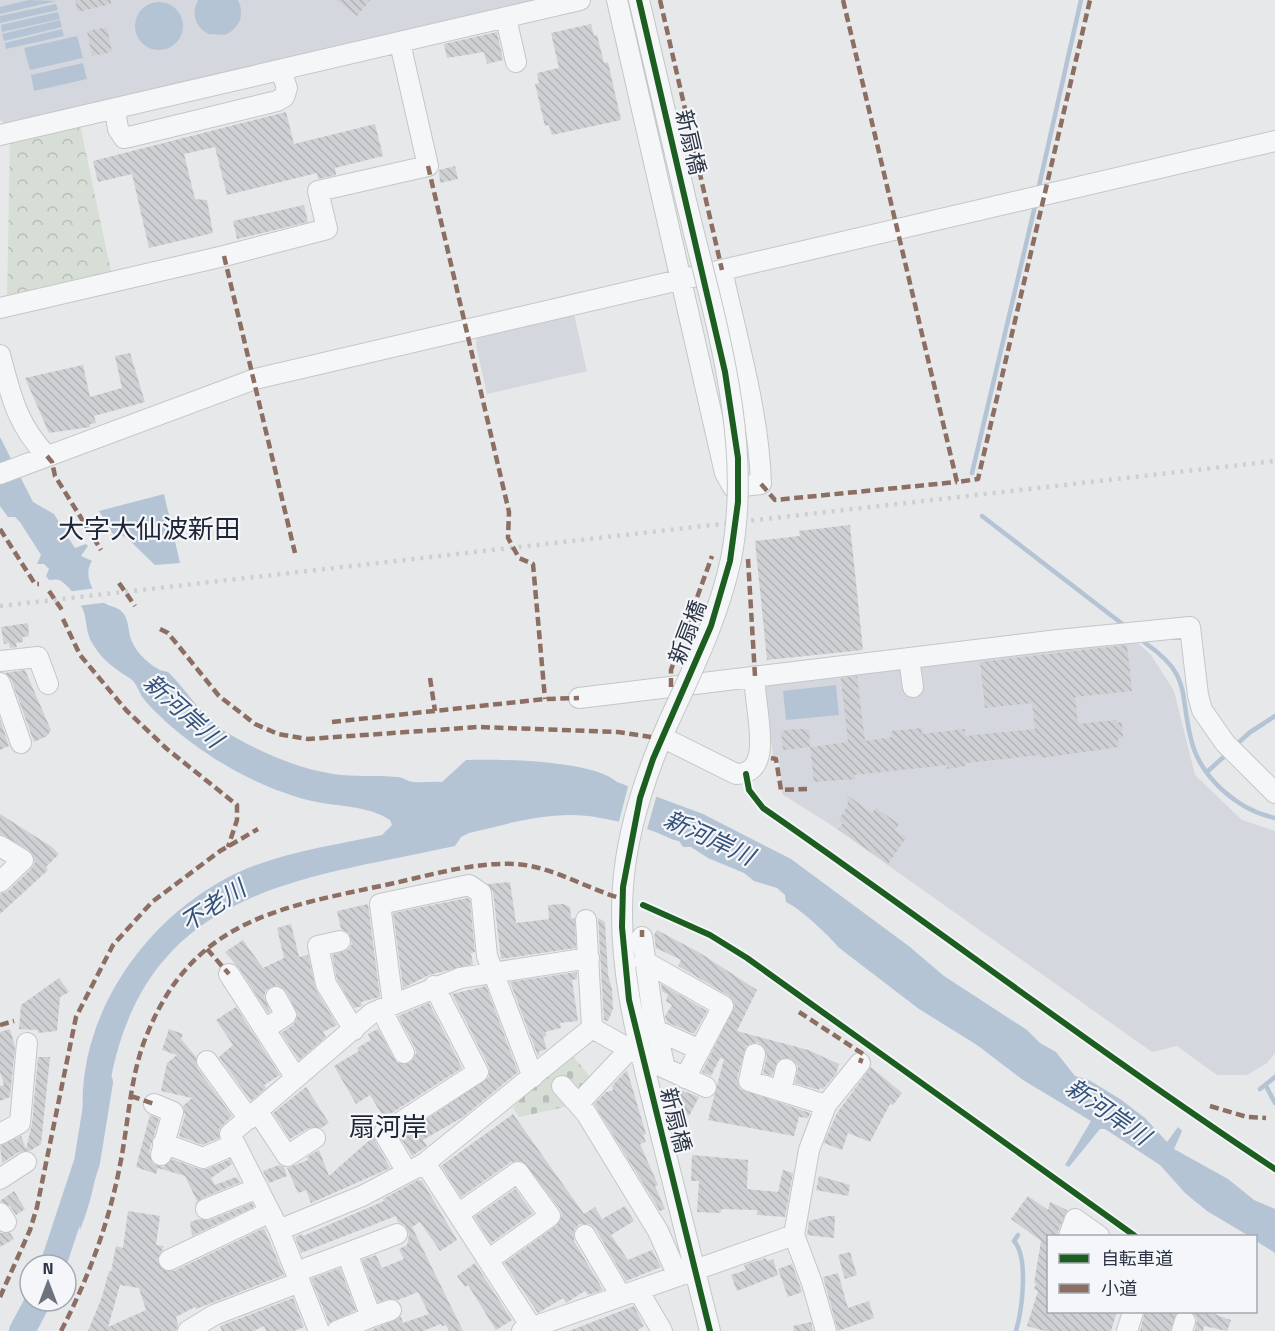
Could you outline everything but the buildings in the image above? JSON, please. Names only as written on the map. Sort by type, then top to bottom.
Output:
[{"type":"street","points":[[0,135],[580,0]]},
{"type":"street","points":[[617,0],[725,473],[733,487],[761,484],[759,453],[747,384],[722,270]]},
{"type":"street","name":"新扇橋","points":[[639,0],[732,406],[739,480],[730,561],[718,605],[653,759],[634,820],[623,887],[625,969],[635,1053],[686,1273]]},
{"type":"street","points":[[506,18],[516,63]]},
{"type":"street","points":[[0,308],[224,256],[327,229],[318,191],[428,166],[400,43]]},
{"type":"street","points":[[115,109],[118,129],[124,138],[129,137],[277,102],[284,97],[287,88],[281,71]]},
{"type":"street","points":[[0,474],[255,379],[1275,141]]},
{"type":"street","points":[[0,355],[17,414],[42,458]]},
{"type":"street","points":[[579,698],[1190,627],[1198,695],[1202,710],[1225,743],[1275,793]]},
{"type":"street","points":[[0,660],[38,657],[48,684]]},
{"type":"street","points":[[909,659],[913,687]]},
{"type":"street","points":[[666,729],[736,774],[746,774],[754,769],[761,754],[755,676]]},
{"type":"street","points":[[0,683],[21,743]]},
{"type":"street","points":[[0,846],[23,860],[0,882]]},
{"type":"street","points":[[404,1053],[387,1006],[380,904],[469,885],[482,893],[487,956],[495,970],[533,1077]]},
{"type":"street","points":[[586,920],[592,1028]]},
{"type":"street","points":[[642,937],[644,961],[664,1068]]},
{"type":"street","points":[[340,941],[318,946],[326,984],[354,1030]]},
{"type":"street","points":[[391,1310],[368,1323],[322,1331],[279,1230],[230,1134],[372,1013],[434,986],[495,970],[589,958]]},
{"type":"street","points":[[644,961],[723,1006],[685,1078]]},
{"type":"street","points":[[229,974],[296,1078]]},
{"type":"street","points":[[407,1172],[384,1133],[478,1072],[434,986]]},
{"type":"street","points":[[265,1029],[286,1015],[276,997]]},
{"type":"street","points":[[592,1028],[635,1053],[706,1087]]},
{"type":"street","points":[[279,1230],[362,1196],[425,1163],[592,1028]]},
{"type":"street","points":[[656,1030],[700,1050]]},
{"type":"street","points":[[0,1134],[20,1123],[27,1043]]},
{"type":"street","points":[[579,1103],[635,1053]]},
{"type":"street","points":[[755,1054],[749,1081],[826,1105]]},
{"type":"street","points":[[207,1061],[287,1156],[315,1138]]},
{"type":"street","points":[[825,1331],[812,1283],[794,1235],[809,1150],[826,1105],[860,1063]]},
{"type":"street","points":[[781,1091],[786,1068]]},
{"type":"street","points":[[562,1086],[579,1103],[686,1273],[710,1331]]},
{"type":"street","points":[[154,1104],[173,1112],[162,1149],[203,1158],[235,1144]]},
{"type":"street","points":[[0,1179],[26,1162]]},
{"type":"street","points":[[425,1163],[488,1260],[541,1328],[630,1293],[794,1235]]},
{"type":"street","points":[[458,1214],[518,1172],[550,1216],[488,1260]]},
{"type":"street","points":[[206,1209],[258,1188]]},
{"type":"street","points":[[169,1260],[270,1212]]},
{"type":"street","points":[[1069,1235],[1075,1219],[1098,1235]]},
{"type":"street","points":[[188,1331],[214,1315],[347,1253],[397,1234]]},
{"type":"street","points":[[585,1235],[662,1331]]},
{"type":"street","points":[[347,1253],[368,1323]]},
{"type":"shaded area","points":[[0,0],[554,0],[10,127],[0,120]]},
{"type":"shaded area","points":[[573,310],[587,371],[487,394],[476,345],[477,332]]},
{"type":"shaded area","points":[[1136,641],[1151,655],[1174,691],[1195,775],[1242,820],[1275,831],[1275,1053],[1267,1063],[1247,1075],[1217,1075],[1177,1046],[1152,1052],[831,825],[782,794],[779,757],[773,756],[765,688],[769,683]]},
{"type":"green space","points":[[80,125],[112,276],[7,302],[10,141]]},
{"type":"green space","points":[[570,1052],[594,1082],[573,1105],[519,1117],[513,1108],[543,1075]]},
{"type":"water","points":[[29,0],[56,1],[0,14],[0,7]]},
{"type":"water","points":[[198,0],[238,0],[241,16],[238,25],[225,35],[208,34],[195,19]]},
{"type":"water","points":[[159,2],[176,9],[183,26],[176,43],[159,50],[142,43],[135,26],[142,9]]},
{"type":"water","points":[[56,4],[58,10],[0,23],[0,16]]},
{"type":"water","points":[[58,12],[60,19],[2,32],[1,25]]},
{"type":"water","points":[[60,20],[62,27],[4,41],[2,34]]},
{"type":"water","points":[[62,29],[64,36],[6,49],[5,43]]},
{"type":"water","points":[[77,36],[83,58],[30,70],[24,48]]},
{"type":"water","points":[[83,63],[87,79],[34,91],[31,75]]},
{"type":"water","name":"新河岸川","points":[[0,437],[33,502],[54,514],[60,524],[66,526],[65,533],[75,548],[86,544],[88,546],[81,556],[92,561],[88,571],[92,588],[103,602],[123,613],[136,650],[151,665],[168,672],[216,725],[263,752],[319,771],[341,775],[397,777],[412,782],[442,782],[466,760],[545,762],[588,769],[703,814],[791,859],[910,947],[944,976],[1027,1030],[1040,1043],[1056,1052],[1075,1076],[1089,1080],[1120,1099],[1145,1118],[1167,1142],[1178,1127],[1182,1131],[1174,1149],[1228,1179],[1254,1200],[1275,1209],[1275,1253],[1257,1242],[1257,1235],[1247,1235],[1207,1211],[1185,1193],[1160,1165],[1105,1129],[1100,1129],[1069,1167],[1065,1165],[1091,1121],[1023,1080],[977,1045],[919,1009],[838,947],[813,922],[786,902],[785,895],[777,888],[754,881],[744,873],[708,858],[691,847],[683,847],[679,841],[651,830],[607,819],[567,815],[534,818],[501,825],[469,833],[461,837],[455,846],[347,868],[296,882],[248,899],[205,923],[168,956],[138,999],[116,1056],[98,1166],[88,1209],[80,1230],[81,1202],[98,1129],[98,1116],[90,1112],[92,1100],[88,1102],[83,1114],[84,1076],[92,1039],[106,1003],[126,970],[149,939],[177,912],[208,889],[241,871],[293,854],[382,835],[392,825],[390,820],[372,812],[292,796],[253,780],[215,759],[165,721],[143,698],[133,681],[97,651],[89,635],[82,607],[75,596],[63,582],[49,580],[46,576],[49,569],[44,564],[37,564],[41,555],[20,522],[15,517],[8,517],[0,506]]},
{"type":"water","points":[[164,494],[180,563],[155,565],[126,537],[113,534],[99,511]]},
{"type":"water","points":[[836,685],[839,715],[786,720],[783,691]]},
{"type":"pier","points":[[97,588],[110,602],[77,606],[66,592]]},
{"type":"pier","points":[[629,783],[657,794],[646,833],[618,825]]},
{"type":"waterway","points":[[1039,186],[1081,0]]},
{"type":"waterway","points":[[972,473],[1035,206]]},
{"type":"waterway","points":[[982,516],[1125,626]]},
{"type":"waterway","points":[[1145,643],[1160,654],[1177,675],[1184,696],[1191,739],[1203,767],[1222,790],[1235,800],[1261,814],[1275,818]]},
{"type":"waterway","points":[[1234,747],[1249,733],[1275,716]]},
{"type":"waterway","points":[[1208,771],[1228,753]]},
{"type":"waterway","points":[[1260,1089],[1275,1077]]},
{"type":"waterway","name":"不老川","points":[[57,1253],[87,1162],[100,1082]]},
{"type":"waterway","points":[[1266,1086],[1275,1103]]},
{"type":"waterway","points":[[1016,1331],[1023,1284],[1019,1249],[1014,1241],[1018,1235]]},
{"type":"waterway","name":"不老川","points":[[22,1331],[32,1313]]},
{"type":"railway","points":[[0,606],[1275,461]]},
{"type":"marked path","points":[[660,0],[722,270]]},
{"type":"marked path","points":[[843,0],[957,482],[978,479],[1090,0]]},
{"type":"marked path","points":[[428,166],[509,512],[508,538],[519,558],[533,564],[545,699]]},
{"type":"marked path","points":[[224,256],[295,553]]},
{"type":"marked path","points":[[47,456],[52,462],[55,476],[101,550]]},
{"type":"marked path","points":[[761,484],[775,500],[957,482]]},
{"type":"marked path","points":[[0,529],[35,584],[39,584]]},
{"type":"marked path","points":[[671,687],[671,670],[712,556]]},
{"type":"marked path","points":[[748,559],[755,676]]},
{"type":"marked path","points":[[119,583],[135,606]]},
{"type":"marked path","points":[[49,591],[62,610]]},
{"type":"marked path","points":[[63,619],[80,655],[126,710],[167,749],[237,805],[237,820],[228,847]]},
{"type":"marked path","points":[[160,629],[168,633],[219,696],[255,724],[278,734],[308,739],[478,727],[618,732],[651,737]]},
{"type":"marked path","points":[[430,678],[435,711]]},
{"type":"marked path","points":[[332,722],[545,699],[579,698]]},
{"type":"marked path","points":[[771,758],[776,759],[781,790],[807,789]]},
{"type":"marked path","points":[[0,1297],[30,1230],[37,1207],[76,1017],[113,945],[152,902],[220,851],[258,829]]},
{"type":"marked path","points":[[61,1331],[89,1271],[104,1229],[120,1165],[137,1064],[148,1032],[168,994],[191,964],[217,941],[246,924],[314,901],[484,865],[515,864],[542,869],[623,899]]},
{"type":"marked path","points":[[642,930],[642,937]]},
{"type":"marked path","points":[[207,949],[229,974]]},
{"type":"marked path","points":[[799,1012],[863,1054],[860,1063]]},
{"type":"marked path","points":[[0,1025],[14,1021]]},
{"type":"marked path","points":[[131,1096],[154,1104]]},
{"type":"marked path","points":[[1210,1106],[1247,1117],[1266,1118]]},
{"type":"cycle path","points":[[639,0],[725,372],[738,458],[738,502],[730,561],[711,626],[653,759],[640,798],[623,887],[622,927],[629,1000],[710,1331]]},
{"type":"cycle path","points":[[746,774],[749,790],[763,808],[1082,1036],[1275,1169]]},
{"type":"cycle path","points":[[643,905],[710,935],[747,958],[1134,1235]]},
{"type":"district","name":"大字大仙波新田","points":[[149,529]]},
{"type":"district","name":"扇河岸","points":[[388,1127]]}]
